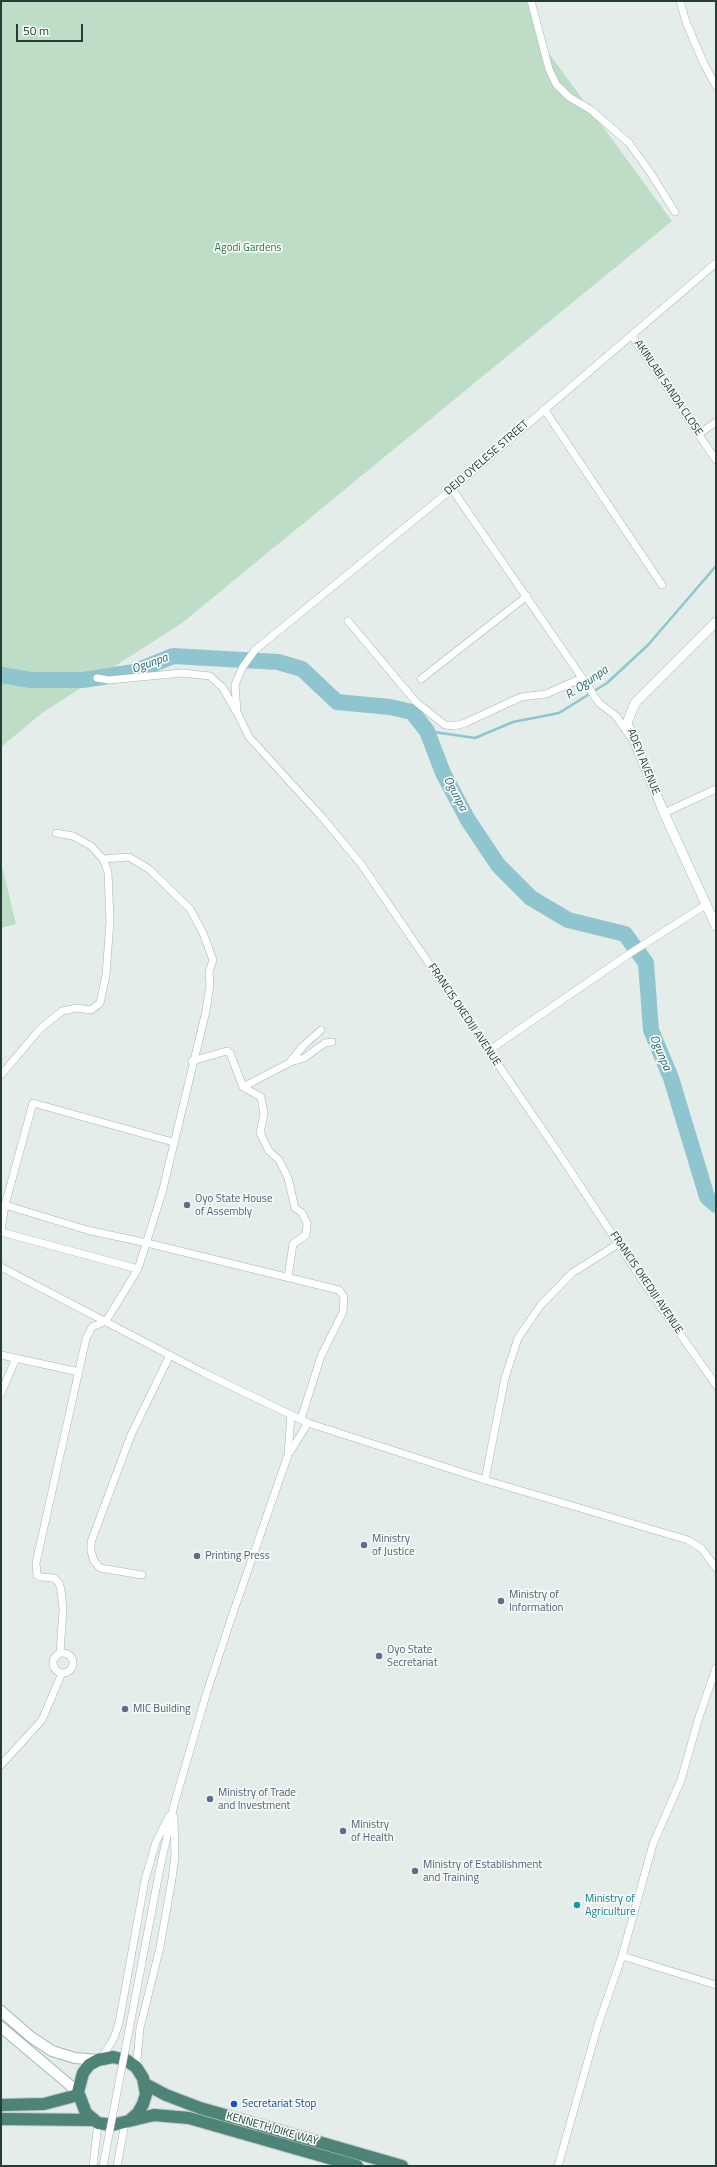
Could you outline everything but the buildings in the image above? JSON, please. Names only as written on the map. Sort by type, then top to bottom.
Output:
[{"type":"highway","points":[[1,2119],[96,2121],[112,2125],[127,2121],[138,2113],[146,2094],[144,2081],[136,2067],[126,2060],[113,2057],[99,2059],[89,2065],[83,2073],[78,2094],[86,2113],[96,2121]]},
{"type":"highway","name":"KENNETH DIKE WAY","points":[[144,2081],[166,2095],[200,2108],[402,2166]]},
{"type":"highway","points":[[1,2105],[44,2104],[78,2094]]},
{"type":"highway","name":"KENNETH DIKE WAY","points":[[127,2121],[154,2115],[189,2118],[357,2166]]},
{"type":"main road","points":[[1,2011],[31,2037],[52,2051],[70,2057],[99,2059]]},
{"type":"main road","points":[[1,2027],[78,2094]]},
{"type":"street","points":[[531,1],[549,69],[556,84],[569,97],[590,110],[629,143],[650,172],[675,212]]},
{"type":"street","points":[[680,1],[686,22],[701,57],[716,86]]},
{"type":"street","name":"DEJO OYELESE STREET","points":[[256,650],[452,489],[716,263]]},
{"type":"street","name":"AKINLABI SANDA CLOSE","points":[[632,336],[716,460]]},
{"type":"street","points":[[544,409],[662,585]]},
{"type":"street","points":[[699,434],[716,422]]},
{"type":"street","points":[[452,489],[599,702],[616,716],[634,742]]},
{"type":"street","points":[[421,679],[527,596]]},
{"type":"street","points":[[348,621],[416,702],[445,725],[454,726],[464,723],[521,698],[546,694],[582,678]]},
{"type":"street","name":"ADEYI AVENUE","points":[[716,622],[636,703],[627,723],[664,814],[716,926]]},
{"type":"street","name":"FRANCIS OKEDIJI AVENUE","points":[[256,650],[242,668],[236,686],[236,712],[249,737],[321,816],[361,864],[618,1244],[716,1385]]},
{"type":"street","points":[[97,678],[109,680],[182,673],[210,676],[223,688],[236,712]]},
{"type":"street","points":[[664,814],[716,789]]},
{"type":"street","points":[[1,1075],[40,1028],[62,1011],[77,1008],[91,1010],[100,1003],[106,975],[110,921],[108,872],[103,859],[91,846],[74,836],[56,833]]},
{"type":"street","points":[[60,1653],[63,1609],[59,1583],[54,1578],[40,1577],[37,1575],[35,1568],[86,1339],[92,1327],[106,1321],[138,1269],[162,1192],[192,1061],[206,1011],[210,985],[209,972],[213,960],[203,934],[190,909],[139,861],[129,857],[103,859]]},
{"type":"street","points":[[488,1051],[629,954],[707,904]]},
{"type":"street","points":[[289,1063],[304,1045],[321,1030]]},
{"type":"street","points":[[243,1087],[289,1063],[304,1058],[325,1043],[332,1042]]},
{"type":"street","points":[[192,1061],[227,1051],[233,1057],[243,1087],[261,1097],[264,1114],[260,1133],[269,1150],[279,1160],[288,1178],[295,1208],[302,1213],[307,1223],[306,1236],[293,1244],[288,1277]]},
{"type":"street","points":[[138,1269],[1,1231],[5,1205],[33,1103],[173,1142]]},
{"type":"street","points":[[5,1205],[87,1230],[147,1243],[339,1290],[344,1297],[343,1312],[322,1356],[301,1419]]},
{"type":"street","points":[[485,1480],[505,1378],[518,1338],[540,1306],[572,1273],[618,1244]]},
{"type":"street","points":[[1,1267],[170,1355],[308,1423],[485,1480],[688,1540],[702,1548],[716,1568]]},
{"type":"street","points":[[1,1355],[79,1372]]},
{"type":"street","points":[[142,1575],[100,1568],[94,1561],[91,1551],[91,1542],[131,1435],[170,1355]]},
{"type":"street","points":[[1,1392],[16,1358]]},
{"type":"street","points":[[288,1456],[291,1415]]},
{"type":"street","points":[[102,2166],[160,1868],[174,1805],[206,1695],[288,1456],[308,1423]]},
{"type":"street","points":[[1,1765],[42,1720],[62,1673],[71,1670],[74,1662],[69,1654],[60,1653],[56,1655],[53,1664],[55,1668],[62,1673]]},
{"type":"street","points":[[558,2166],[598,2025],[622,1956],[653,1844],[681,1780],[698,1716],[716,1668]]},
{"type":"street","points":[[99,2059],[114,2038],[119,2023],[150,1858],[174,1805]]},
{"type":"street","points":[[144,2081],[137,2059],[137,2045],[160,1947],[172,1879],[175,1856],[174,1805]]},
{"type":"street","points":[[622,1956],[716,1985]]},
{"type":"street","points":[[93,2166],[96,2121]]},
{"type":"street","points":[[117,2166],[127,2121]]},
{"type":"green space","name":"Agodi Gardens","points":[[1,1],[527,1],[548,52],[672,221],[182,623],[42,713],[1,747]]},
{"type":"green space","points":[[1,862],[16,924],[1,928]]},
{"type":"waterway","name":"R. Ogunpa","points":[[427,731],[475,738],[513,722],[559,713],[607,683],[648,645],[716,566]]},
{"type":"waterway","name":"Ogunpa","points":[[1,675],[31,680],[83,680],[134,672],[173,656],[278,662],[302,669],[337,702],[390,707],[412,712],[427,731],[443,773],[468,820],[498,865],[531,898],[568,920],[625,934],[646,963],[651,1030],[671,1078],[707,1197],[716,1205]]},
{"type":"place","name":"Oyo State House of Assembly","points":[[187,1205]]},
{"type":"place","name":"Ministry of Justice","points":[[364,1545]]},
{"type":"place","name":"Printing Press","points":[[197,1556]]},
{"type":"place","name":"Ministry of Information","points":[[501,1601]]},
{"type":"place","name":"Oyo State Secretariat","points":[[379,1656]]},
{"type":"place","name":"MIC Building","points":[[125,1709]]},
{"type":"place","name":"Ministry of Trade and Investment","points":[[210,1799]]},
{"type":"place","name":"Ministry of Health","points":[[343,1831]]},
{"type":"place","name":"Ministry of Establishment and Training","points":[[415,1871]]},
{"type":"place","name":"Ministry of Agriculture","points":[[577,1905]]},
{"type":"place","name":"Secretariat Stop","points":[[234,2104]]}]
